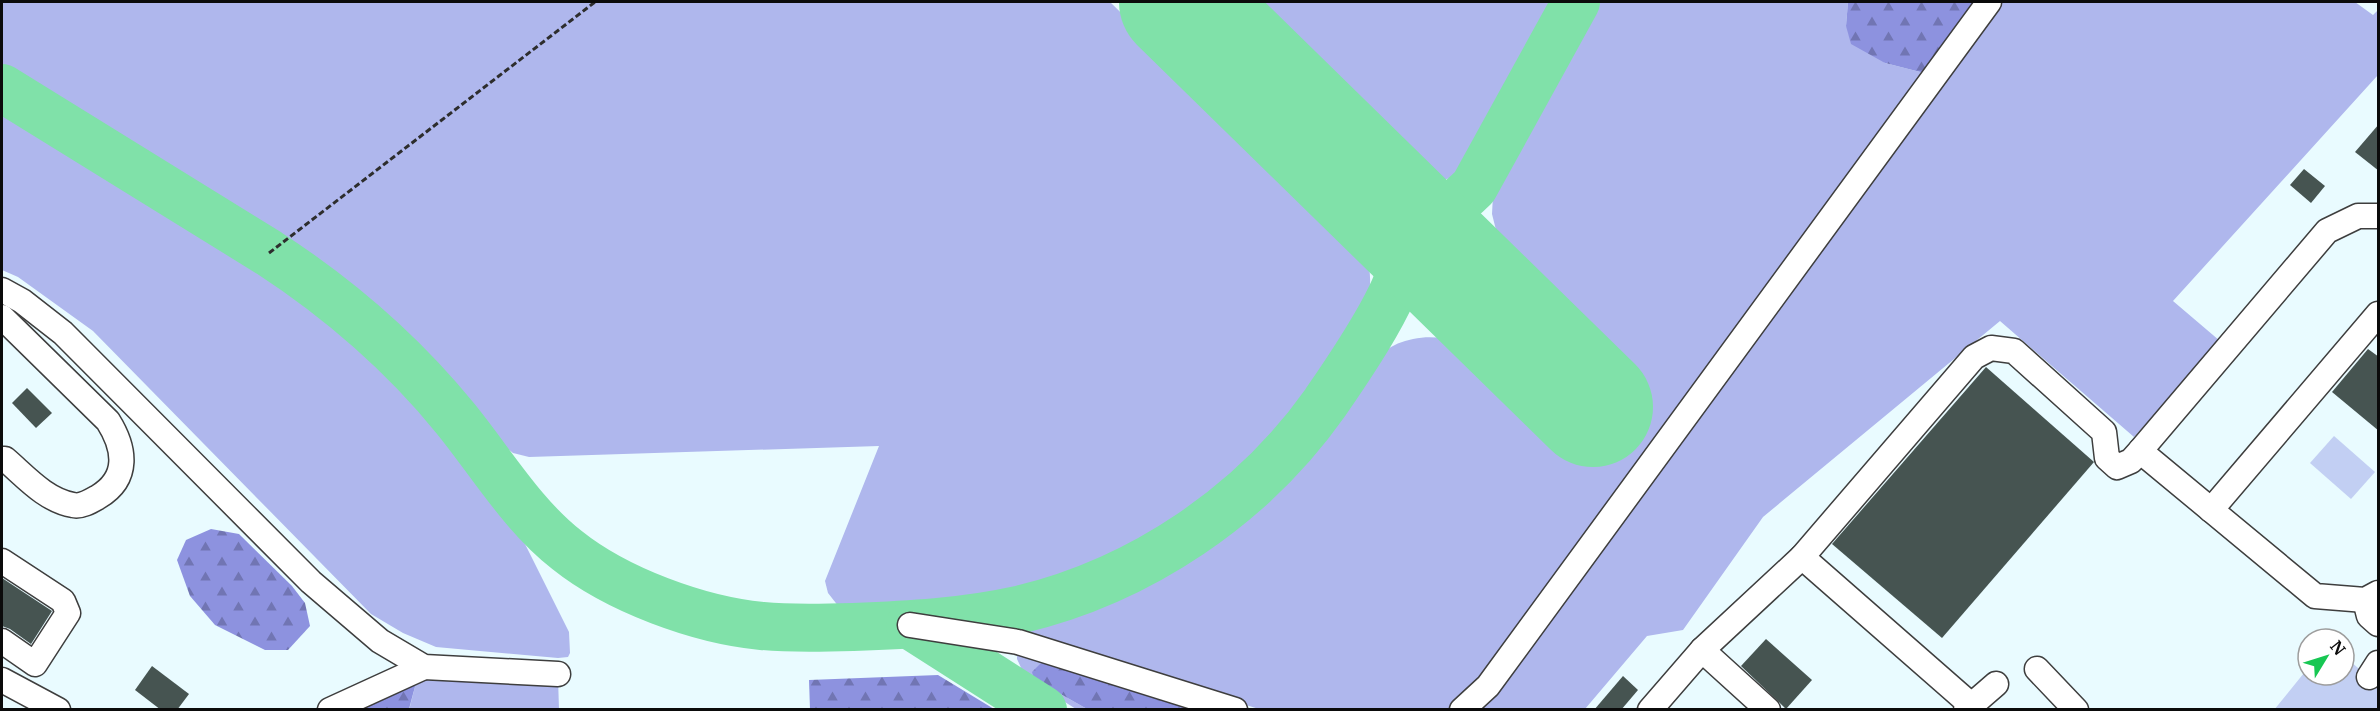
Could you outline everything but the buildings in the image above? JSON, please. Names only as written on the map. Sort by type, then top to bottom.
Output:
[{"type":"lane","points":[[1462,710],[1488,686],[1989,2]]},
{"type":"lane","points":[[1650,710],[1702,650],[1802,557],[1974,357],[1991,348],[2014,351],[2104,432],[2107,458],[2117,467],[2132,461],[2327,231],[2358,216],[2379,216]]},
{"type":"lane","points":[[2,290],[22,301],[63,333],[311,582],[380,641],[424,667]]},
{"type":"lane","points":[[2211,510],[2379,314]]},
{"type":"lane","points":[[2,317],[108,421],[116,434],[121,450],[122,468],[115,482],[103,494],[90,502],[76,506],[53,500],[3,458]]},
{"type":"lane","points":[[2140,452],[2315,596],[2372,596],[2369,616],[2379,624]]},
{"type":"lane","points":[[1802,557],[1968,707],[1996,684]]},
{"type":"lane","points":[[2,561],[63,601],[68,613],[35,664],[2,641]]},
{"type":"lane","points":[[910,625],[1018,642],[1235,710]]},
{"type":"lane","points":[[1702,650],[1767,710]]},
{"type":"lane","points":[[330,710],[424,667],[558,674]]},
{"type":"lane","points":[[2037,669],[2076,710]]},
{"type":"lane","points":[[2,680],[58,710]]},
{"type":"path","points":[[269,253],[595,2]]},
{"type":"shaded area","points":[[2,2],[1110,2],[1364,250],[1369,266],[1368,295],[1358,321],[1350,334],[1307,399],[1279,434],[1249,466],[1216,495],[1180,521],[1142,544],[1102,564],[1059,581],[1017,592],[920,606],[866,609],[839,607],[828,593],[825,581],[879,446],[529,457],[513,453],[502,444],[422,354],[382,318],[298,251],[2,66]]},
{"type":"shaded area","points":[[1248,2],[1557,2],[1469,166],[1452,177],[1433,182]]},
{"type":"shaded area","points":[[1595,2],[1848,2],[1846,26],[1885,63],[1928,74],[1475,696],[1455,710],[1259,709],[1021,636],[1027,629],[1044,618],[1093,602],[1151,575],[1196,548],[1225,527],[1252,505],[1299,460],[1330,423],[1364,372],[1385,351],[1398,344],[1430,337],[1458,343],[1566,447],[1633,378],[1509,255],[1497,234],[1492,214],[1493,195],[1499,177]]},
{"type":"shaded area","points":[[1998,2],[2355,2],[2373,15],[2378,10],[2378,75],[2173,301],[2220,341],[2134,437],[2000,321],[1763,517],[1683,630],[1647,636],[1585,709],[1479,710]]},
{"type":"shaded area","points":[[2,109],[235,254],[319,312],[396,377],[440,426],[521,536],[569,632],[570,653],[568,657],[436,647],[403,633],[371,614],[93,331],[18,277],[2,270]]},
{"type":"shaded area","points":[[2334,436],[2375,472],[2351,499],[2310,463]]},
{"type":"shaded area","points":[[1017,647],[1061,659],[1034,679],[1087,709],[1076,709],[1033,682],[1024,674],[1017,659]]},
{"type":"shaded area","points":[[2356,666],[2378,685],[2378,709],[2274,710],[2296,683],[2296,687],[2356,687]]},
{"type":"shaded area","points":[[433,674],[558,678],[559,709],[409,710],[416,683]]},
{"type":"green space","points":[[1848,2],[1982,2],[1928,74],[1885,63],[1851,44],[1846,26]]},
{"type":"green space","points":[[211,529],[239,534],[292,586],[305,603],[310,626],[288,650],[265,650],[215,625],[190,596],[177,560],[186,540]]},
{"type":"green space","points":[[1049,661],[1202,709],[1087,709],[1034,679],[1032,672],[1040,664]]},
{"type":"green space","points":[[938,675],[994,709],[810,709],[809,680]]},
{"type":"green space","points":[[416,683],[409,709],[360,709]]},
{"type":"taxiway","points":[[1378,196],[1406,211],[1428,216],[1448,209],[1474,187],[1576,2]]},
{"type":"taxiway","points":[[2,88],[269,253],[344,308],[391,349],[435,394],[536,521],[587,565],[634,590],[686,610],[738,623],[773,627],[830,628],[915,624],[1018,610],[1064,597],[1108,580],[1150,559],[1191,534],[1229,506],[1296,440],[1325,403],[1374,328],[1396,285],[1404,250],[1395,221],[1378,196]]},
{"type":"taxiway","points":[[910,625],[1043,710]]},
{"type":"runway","points":[[1179,2],[1593,407]]}]
